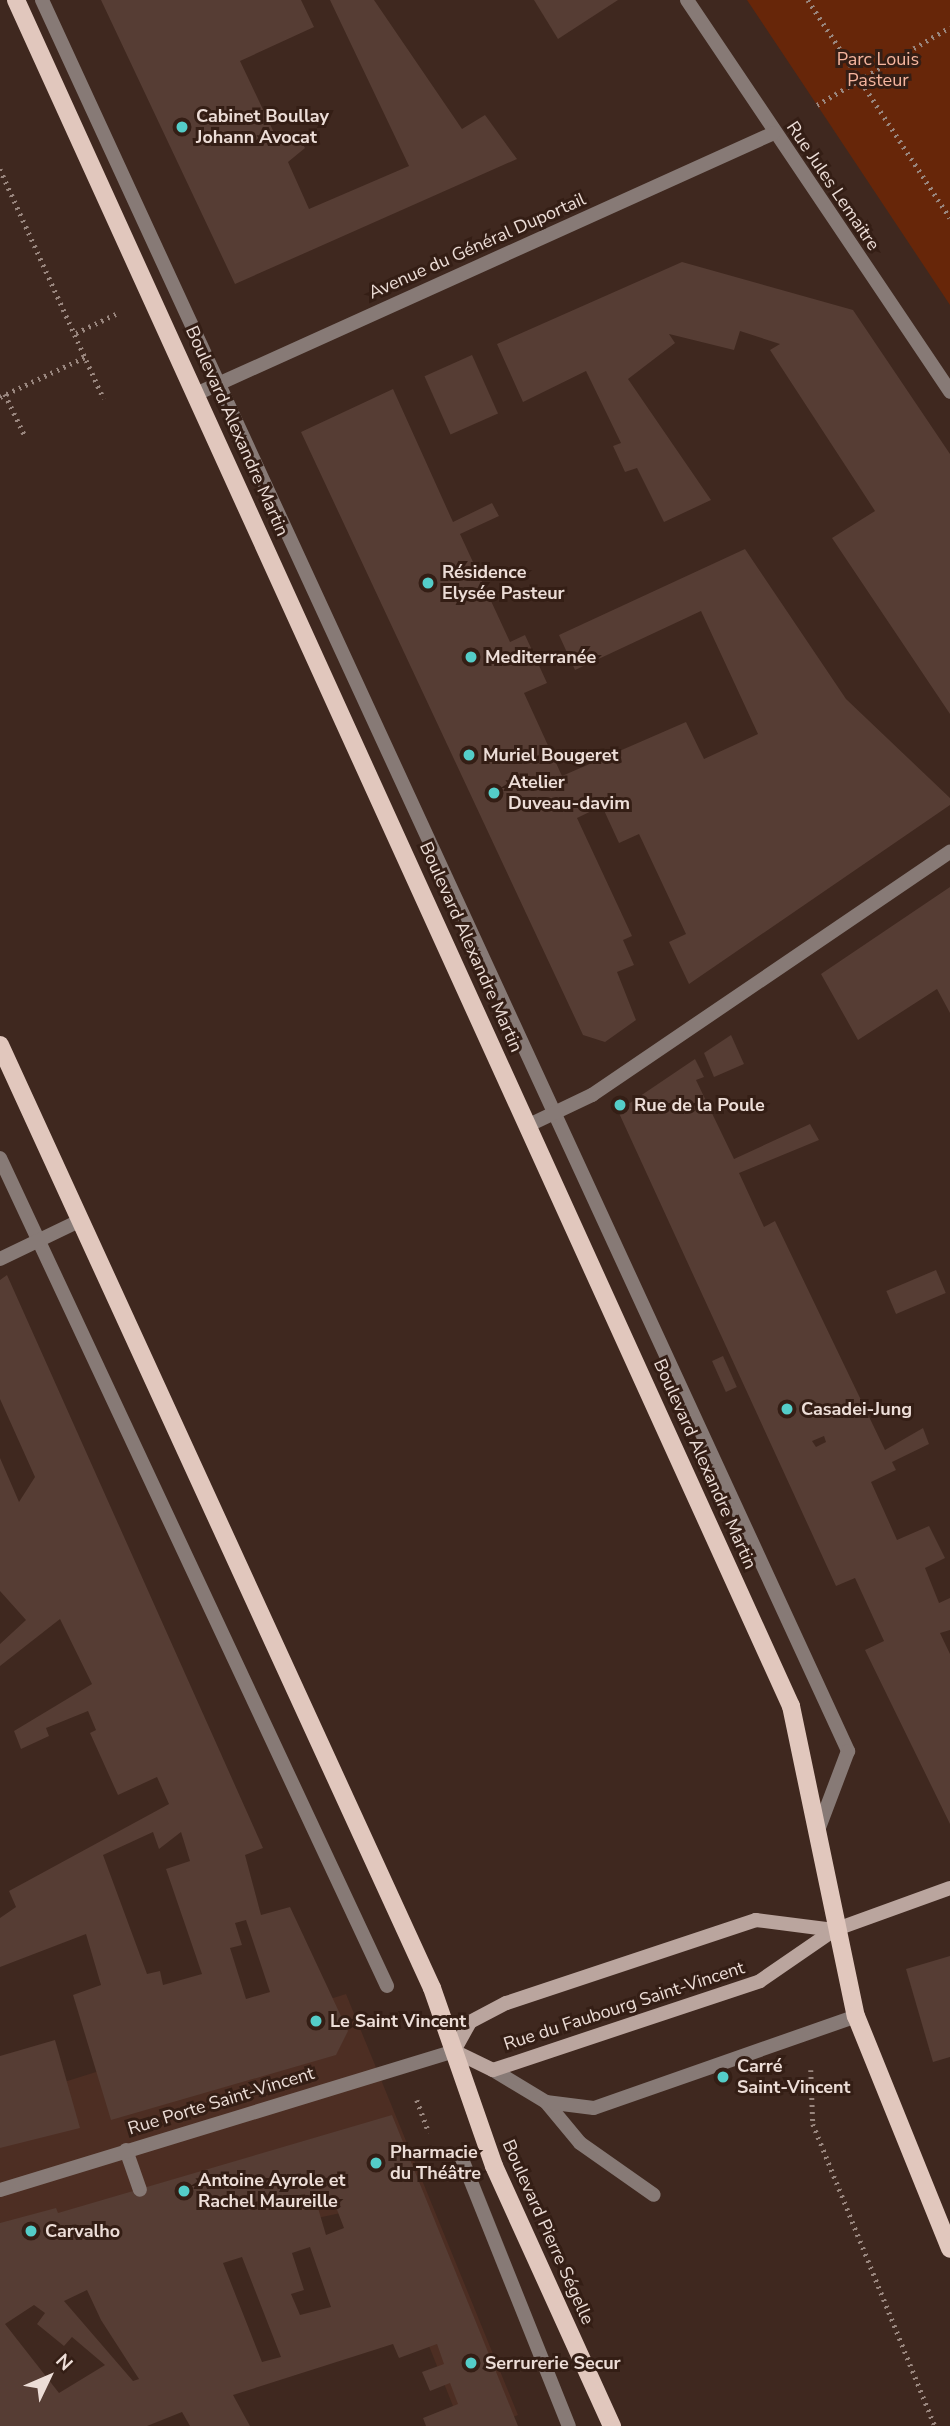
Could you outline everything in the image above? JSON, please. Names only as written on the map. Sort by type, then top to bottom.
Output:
[{"type":"main road","name":"Boulevard Alexandre Martin","points":[[16,0],[791,1706],[834,1930]]},
{"type":"main road","points":[[0,1045],[432,1988],[454,2051]]},
{"type":"main road","name":"Rue du Faubourg Saint-Vincent","points":[[834,1930],[756,1920],[506,2003],[470,2022],[454,2051],[493,2070],[760,1981],[834,1930],[950,1888]]},
{"type":"main road","points":[[834,1930],[856,2016],[950,2249]]},
{"type":"main road","name":"Boulevard Pierre Ségelle","points":[[454,2051],[495,2166],[612,2426]]},
{"type":"street","points":[[42,0],[221,383],[848,1751],[817,1835]]},
{"type":"street","name":"Rue Jules Lemaitre","points":[[687,0],[950,392]]},
{"type":"street","name":"Avenue du Général Duportail","points":[[196,394],[774,133]]},
{"type":"street","points":[[529,1125],[592,1095],[950,852]]},
{"type":"street","points":[[0,1158],[387,1986]]},
{"type":"street","points":[[0,1259],[81,1220]]},
{"type":"street","points":[[546,2102],[594,2108],[856,2016]]},
{"type":"street","name":"Rue Porte Saint-Vincent","points":[[0,2190],[454,2051]]},
{"type":"street","points":[[493,2070],[546,2102],[580,2143],[654,2195]]},
{"type":"street","points":[[126,2150],[140,2190]]},
{"type":"street","points":[[460,2154],[569,2426]]},
{"type":"path","points":[[808,0],[950,218]]},
{"type":"path","points":[[817,105],[950,27]]},
{"type":"path","points":[[0,169],[104,399]]},
{"type":"path","points":[[76,333],[123,310]]},
{"type":"path","points":[[25,436],[3,395],[86,357]]},
{"type":"path","points":[[814,2078],[813,2123],[935,2426]]},
{"type":"shaded area","points":[[346,1994],[518,2415],[491,2426],[461,2426],[373,2206],[0,2287],[0,2102]]},
{"type":"green space","name":"Parc Louis Pasteur","points":[[747,0],[950,0],[950,305],[817,105]]},
{"type":"building","points":[[101,0],[301,0],[314,27],[240,61],[277,139],[296,131],[305,148],[288,162],[309,209],[409,166],[330,0],[374,0],[462,129],[485,115],[517,159],[235,284]]},
{"type":"building","points":[[534,0],[618,0],[558,39]]},
{"type":"building","points":[[682,262],[853,310],[950,454],[950,714],[832,538],[875,511],[770,350],[780,344],[740,331],[734,350],[669,334],[675,343],[628,379],[711,500],[664,522],[637,468],[625,472],[613,446],[621,443],[586,371],[523,402],[497,344]]},
{"type":"building","points":[[472,355],[498,413],[451,435],[424,376]]},
{"type":"building","points":[[393,389],[453,522],[492,503],[499,516],[460,534],[510,642],[525,635],[547,683],[524,693],[562,776],[686,722],[704,759],[758,734],[701,611],[575,670],[559,635],[745,549],[846,699],[950,798],[950,805],[689,984],[669,942],[686,934],[639,834],[619,843],[602,806],[577,818],[632,936],[623,940],[634,965],[617,972],[636,1020],[605,1042],[583,1035],[301,432]]},
{"type":"building","points":[[950,887],[950,1013],[937,989],[858,1040],[821,974]]},
{"type":"building","points":[[731,1035],[744,1064],[714,1077],[704,1053]]},
{"type":"building","points":[[695,1059],[704,1077],[696,1080],[734,1159],[810,1124],[819,1140],[739,1173],[764,1227],[775,1221],[885,1450],[923,1428],[929,1444],[892,1462],[896,1470],[871,1482],[897,1540],[929,1526],[945,1558],[925,1568],[939,1603],[950,1598],[950,1630],[940,1633],[950,1654],[950,1824],[865,1650],[884,1641],[855,1578],[836,1586],[618,1111]],"holes":[[[824,1436],[826,1442],[816,1447],[812,1441]]]},
{"type":"building","points":[[936,1270],[946,1293],[896,1314],[886,1291]]},
{"type":"building","points":[[7,1275],[263,1848],[245,1855],[261,1915],[290,1907],[348,2031],[336,2055],[111,2120],[73,1995],[101,1985],[86,1934],[0,1967],[0,1918],[16,1907],[9,1891],[169,1804],[157,1777],[118,1795],[90,1733],[96,1730],[88,1711],[46,1728],[49,1736],[21,1749],[14,1731],[92,1684],[60,1619],[0,1666],[0,1644],[26,1620],[0,1591],[0,1458],[19,1502],[35,1477],[0,1399],[0,1280]],"holes":[[[153,1832],[159,1849],[181,1832],[190,1861],[166,1869],[202,1974],[163,1985],[160,1971],[147,1974],[103,1855]],[[246,1920],[270,1992],[246,1999],[230,1948],[242,1945],[235,1923]]]},
{"type":"building","points":[[723,1356],[737,1387],[726,1392],[712,1361]]},
{"type":"building","points":[[950,1956],[950,2057],[933,2062],[906,1969]]},
{"type":"building","points":[[55,2040],[80,2128],[0,2148],[0,2056]]},
{"type":"building","points":[[392,2115],[518,2426],[426,2426],[423,2418],[458,2404],[450,2383],[430,2391],[422,2372],[444,2364],[437,2344],[399,2358],[393,2344],[233,2395],[250,2426],[190,2426],[182,2412],[147,2426],[0,2426],[0,2223],[56,2208],[58,2213]],"holes":[[[334,2202],[344,2228],[326,2235],[318,2208]],[[310,2247],[331,2307],[300,2315],[291,2294],[304,2290],[292,2253]],[[242,2257],[281,2357],[262,2362],[223,2263]],[[87,2290],[101,2320],[139,2379],[133,2381],[64,2301]],[[34,2305],[45,2313],[37,2324],[64,2346],[72,2337],[105,2365],[59,2393],[5,2324]]]},
{"type":"place","name":"Cabinet Boullay Johann Avocat","points":[[182,127]]},
{"type":"place","name":"Résidence Elysée Pasteur","points":[[428,583]]},
{"type":"place","name":"Mediterranée","points":[[471,657]]},
{"type":"place","name":"Muriel Bougeret","points":[[469,755]]},
{"type":"place","name":"Atelier Duveau-davim","points":[[494,793]]},
{"type":"place","name":"Rue de la Poule","points":[[620,1105]]},
{"type":"place","name":"Casadei-Jung","points":[[787,1409]]},
{"type":"place","name":"Le Saint Vincent","points":[[316,2021]]},
{"type":"place","name":"Carré Saint-Vincent","points":[[723,2077]]},
{"type":"place","name":"Pharmacie du Théâtre","points":[[376,2163]]},
{"type":"place","name":"Antoine Ayrole et Rachel Maureille","points":[[184,2191]]},
{"type":"place","name":"Carvalho","points":[[31,2231]]},
{"type":"place","name":"Serrurerie Secur","points":[[471,2363]]}]
